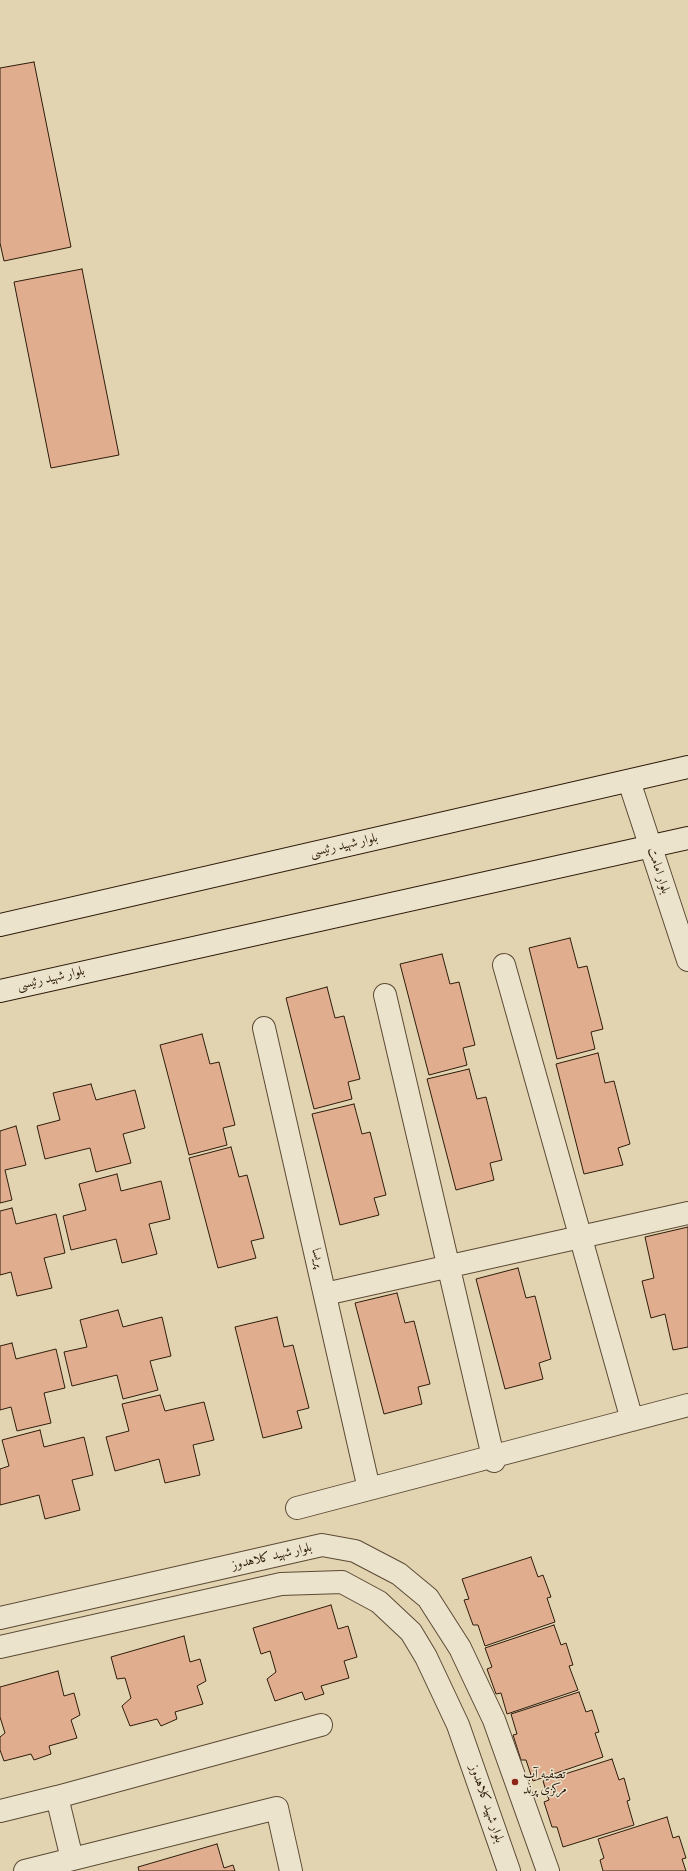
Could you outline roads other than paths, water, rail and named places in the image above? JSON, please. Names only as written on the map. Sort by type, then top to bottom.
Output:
[{"type":"street","name":"بلوار شهید رئیسی","points":[[0,924],[688,767]]},
{"type":"street","name":"بلوار امامت","points":[[629,781],[688,960]]},
{"type":"street","name":"بلوار شهید رئیسی","points":[[0,991],[688,838]]},
{"type":"street","points":[[504,965],[632,1420]]},
{"type":"street","points":[[385,996],[493,1459]]},
{"type":"street","name":"پریسا","points":[[264,1028],[369,1489]]},
{"type":"street","points":[[325,1294],[688,1213]]},
{"type":"street","points":[[297,1508],[493,1459],[688,1405]]},
{"type":"street","name":"بلوار شهید کلاهدوز","points":[[0,1618],[322,1545],[355,1551],[399,1574],[428,1598],[460,1648],[494,1720],[548,1871]]},
{"type":"street","name":"بلوار شهید کلاهدوز","points":[[0,1647],[281,1584],[342,1582],[379,1602],[411,1632],[426,1657],[458,1725],[509,1871]]},
{"type":"street","points":[[0,1811],[57,1797],[321,1725]]},
{"type":"street","points":[[57,1797],[72,1859]]},
{"type":"street","points":[[25,1871],[277,1808],[291,1871]]},
{"type":"place","name":"تصفیه آب مرکزی پرند","points":[[515,1782]]}]
